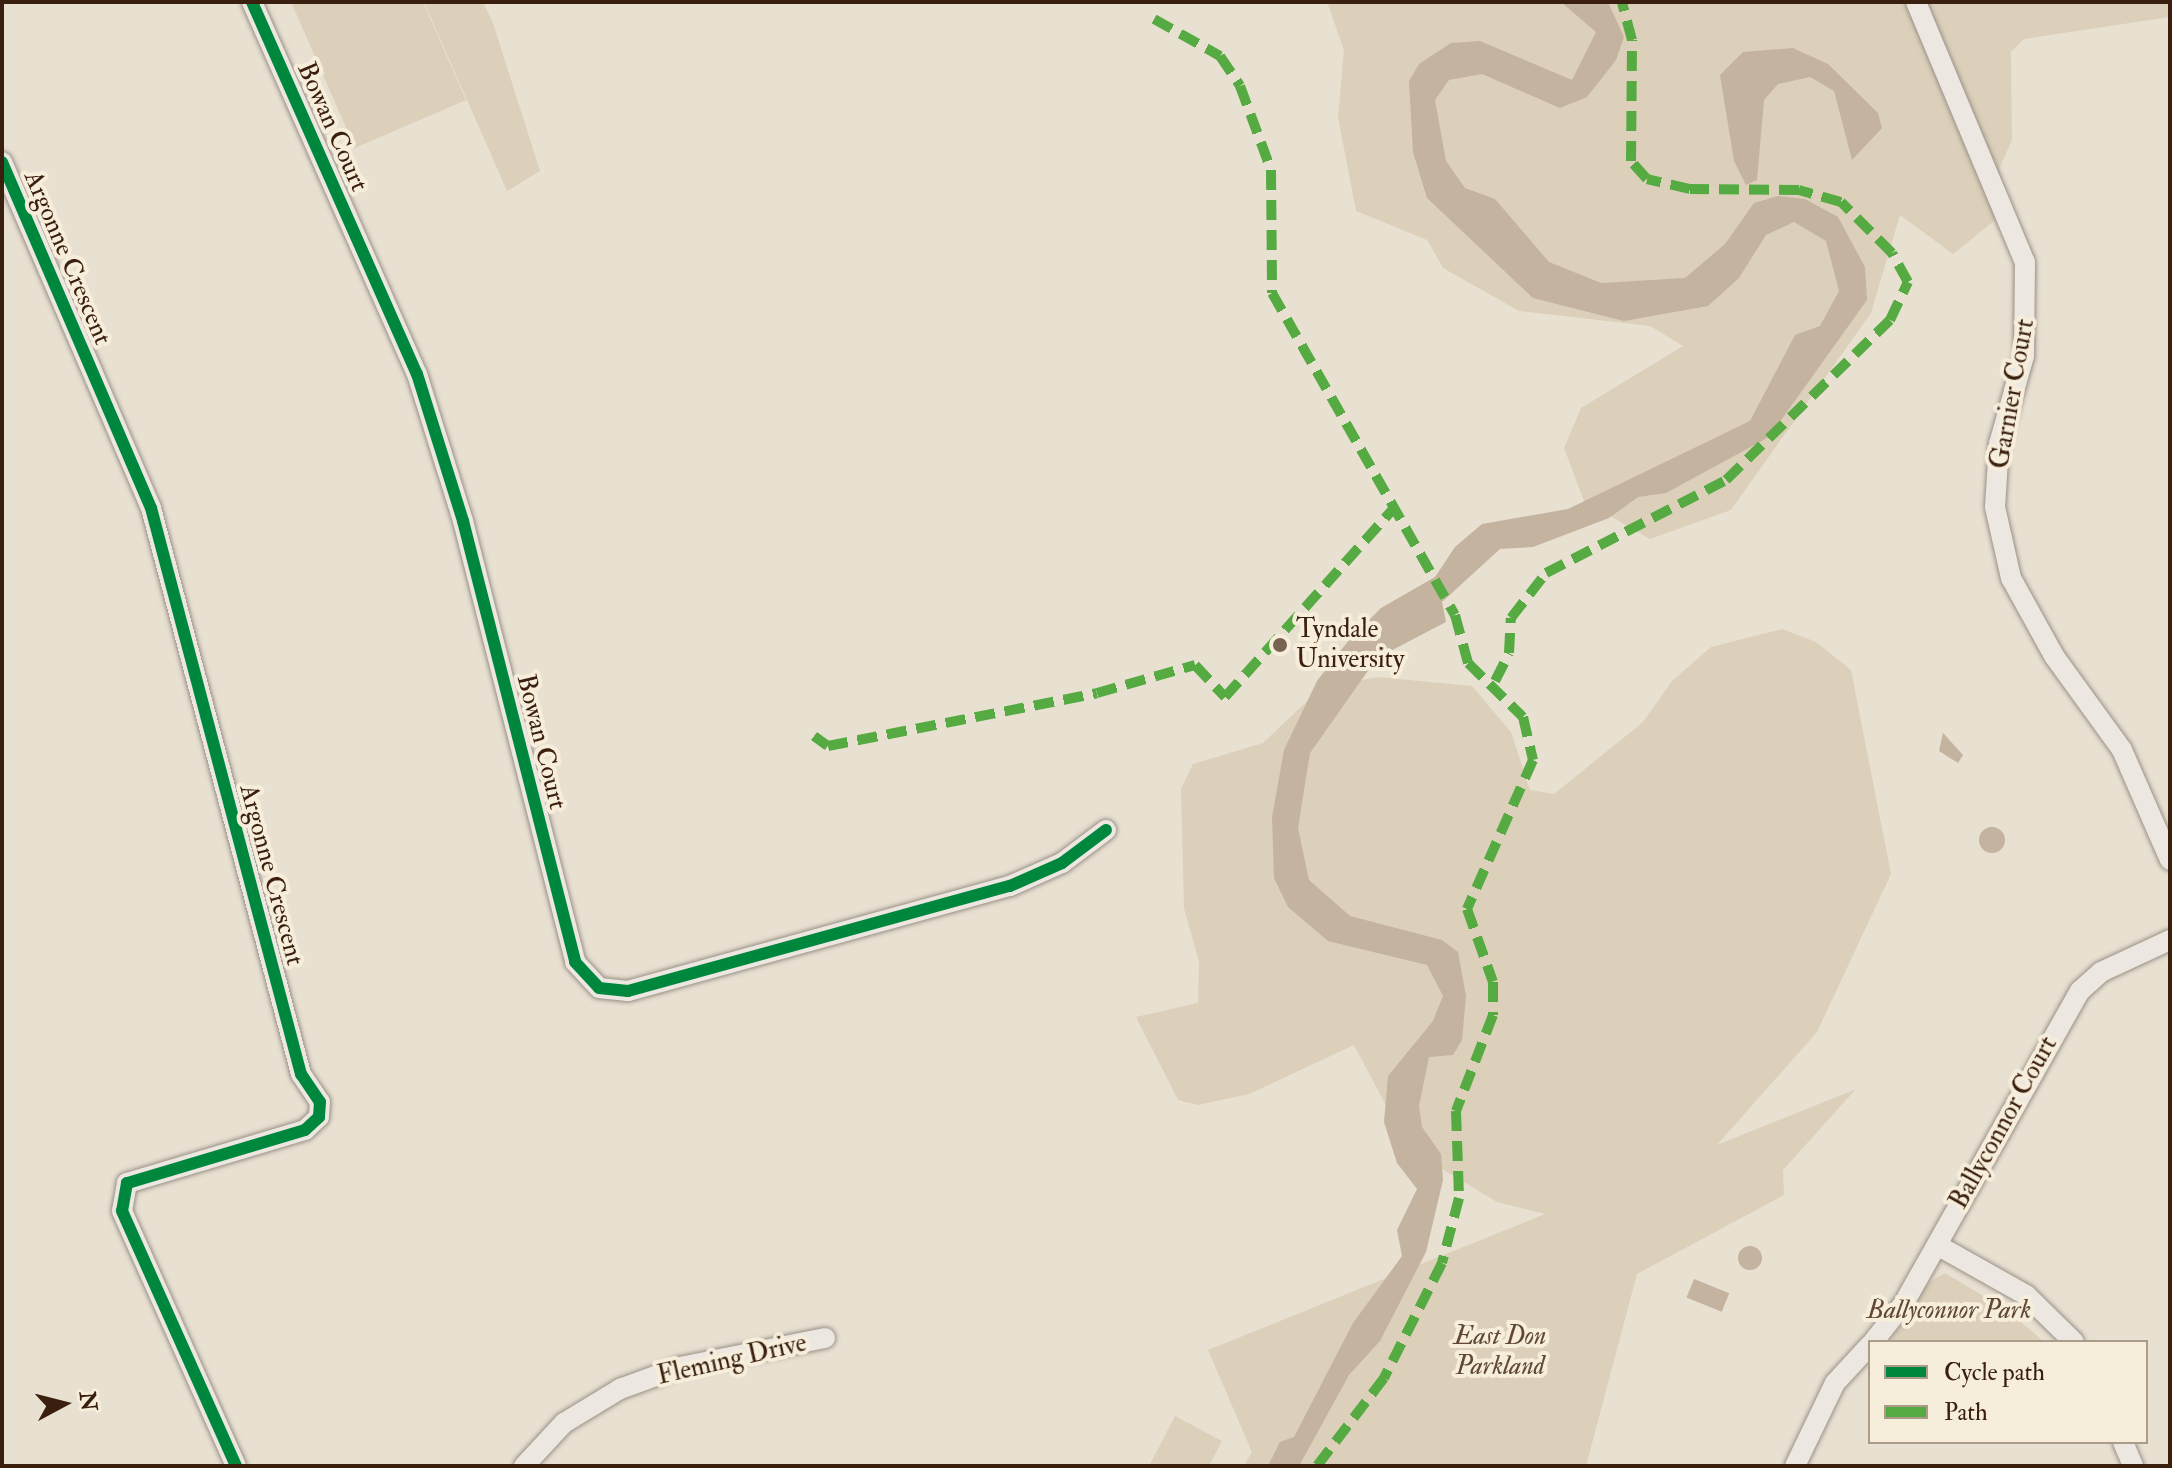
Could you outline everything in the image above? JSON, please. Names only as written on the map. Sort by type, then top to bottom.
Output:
[{"type":"street","name":"Bowan Court","points":[[252,2],[417,374],[463,521],[575,962],[599,988],[628,991],[1010,886],[1062,863],[1106,830]]},
{"type":"street","name":"Garnier Court","points":[[1916,2],[2025,262],[2024,356],[1999,444],[1995,507],[2011,578],[2054,656],[2122,750],[2170,860]]},
{"type":"street","name":"Argonne Crescent","points":[[2,162],[151,508],[301,1074],[320,1102],[319,1117],[305,1130],[127,1183],[122,1211],[236,1466]]},
{"type":"street","name":"Ballyconnor Court","points":[[1873,1340],[1937,1245],[2080,991],[2101,972],[2170,940]]},
{"type":"street","points":[[1937,1245],[2026,1295],[2072,1340]]},
{"type":"street","name":"Fleming Drive","points":[[524,1466],[564,1423],[620,1389],[680,1367],[825,1338]]},
{"type":"street","name":"Ballyconnor Court","points":[[1795,1466],[1835,1383],[1868,1346]]},
{"type":"street","points":[[2124,1444],[2133,1466]]},
{"type":"green space","points":[[291,2],[423,2],[466,100],[355,148]]},
{"type":"green space","points":[[424,2],[483,2],[493,23],[540,171],[507,191]]},
{"type":"green space","points":[[1327,2],[2170,2],[2170,17],[2024,39],[2011,52],[2012,140],[1999,169],[2009,209],[1953,254],[1900,215],[1871,313],[1731,510],[1650,539],[1584,501],[1564,448],[1581,408],[1683,346],[1650,326],[1519,311],[1443,268],[1427,240],[1356,211],[1338,117],[1344,50]]},
{"type":"green space","name":"East Don Parkland","points":[[1782,629],[1816,642],[1851,670],[1891,874],[1817,1032],[1717,1145],[1856,1089],[1783,1170],[1784,1195],[1637,1274],[1586,1466],[1244,1466],[1252,1452],[1208,1350],[1545,1214],[1497,1202],[1409,1149],[1354,1045],[1249,1094],[1198,1105],[1178,1100],[1136,1017],[1198,1003],[1199,962],[1184,908],[1181,789],[1193,764],[1263,743],[1321,688],[1378,677],[1472,686],[1511,732],[1530,790],[1554,794],[1643,722],[1672,681],[1711,647]]},
{"type":"green space","name":"Ballyconnor Park","points":[[1945,1273],[2007,1310],[2042,1340],[1890,1340],[1929,1282]]},
{"type":"green space","points":[[1175,1416],[1222,1441],[1209,1466],[1149,1466]]},
{"type":"shaded area","points":[[1561,2],[1608,2],[1624,37],[1616,60],[1587,97],[1560,108],[1482,74],[1449,80],[1435,100],[1446,161],[1465,188],[1495,199],[1549,262],[1601,283],[1685,278],[1725,244],[1754,203],[1778,196],[1805,199],[1838,217],[1865,267],[1867,300],[1769,437],[1666,493],[1638,497],[1609,518],[1533,547],[1500,549],[1442,602],[1446,622],[1377,658],[1310,753],[1298,828],[1309,880],[1350,916],[1442,940],[1458,952],[1466,996],[1462,1040],[1453,1055],[1429,1057],[1419,1106],[1422,1127],[1441,1154],[1443,1180],[1426,1252],[1380,1341],[1349,1375],[1299,1466],[1268,1466],[1280,1442],[1294,1437],[1353,1323],[1402,1256],[1397,1230],[1417,1189],[1397,1163],[1384,1122],[1388,1076],[1433,1021],[1443,996],[1427,965],[1328,941],[1288,907],[1274,878],[1272,817],[1284,750],[1317,681],[1349,640],[1381,608],[1435,577],[1455,547],[1482,524],[1568,509],[1750,421],[1795,335],[1820,326],[1839,291],[1826,241],[1794,222],[1766,235],[1739,278],[1708,306],[1624,321],[1533,298],[1427,198],[1413,152],[1409,81],[1419,64],[1451,43],[1480,41],[1572,80],[1596,32]]},
{"type":"shaded area","points":[[1793,48],[1828,64],[1878,113],[1882,128],[1852,160],[1834,91],[1810,77],[1778,84],[1764,100],[1757,180],[1746,185],[1734,161],[1720,75],[1743,52]]},
{"type":"shaded area","points":[[1943,733],[1963,755],[1958,763],[1939,751]]},
{"type":"shaded area","points":[[1992,827],[2001,831],[2005,840],[2001,849],[1992,853],[1983,849],[1979,840],[1983,831]]},
{"type":"shaded area","points":[[1750,1246],[1759,1249],[1762,1258],[1759,1267],[1750,1270],[1741,1267],[1738,1258],[1741,1249]]},
{"type":"shaded area","points":[[1694,1279],[1729,1293],[1722,1312],[1687,1298]]},
{"type":"marked path","points":[[1495,681],[1509,653],[1511,618],[1546,573],[1726,480],[1890,320],[1908,282],[1892,253],[1841,202],[1799,190],[1690,189],[1647,179],[1631,161],[1632,40],[1622,2]]},
{"type":"marked path","points":[[1154,19],[1220,56],[1240,86],[1271,170],[1272,293],[1455,615],[1468,663],[1523,717],[1533,760],[1467,909],[1493,982],[1493,1015],[1456,1111],[1459,1198],[1442,1263],[1384,1378],[1317,1466]]},
{"type":"marked path","points":[[814,736],[828,746],[1097,693],[1195,665],[1225,697],[1393,509]]},
{"type":"cycle path","points":[[252,2],[417,374],[463,521],[575,962],[599,988],[628,991],[1010,886],[1062,863],[1106,830]]},
{"type":"cycle path","points":[[2,162],[151,508],[301,1074],[320,1102],[319,1117],[305,1130],[127,1183],[122,1211],[236,1466]]},
{"type":"place","name":"Tyndale University","points":[[1280,645]]}]
